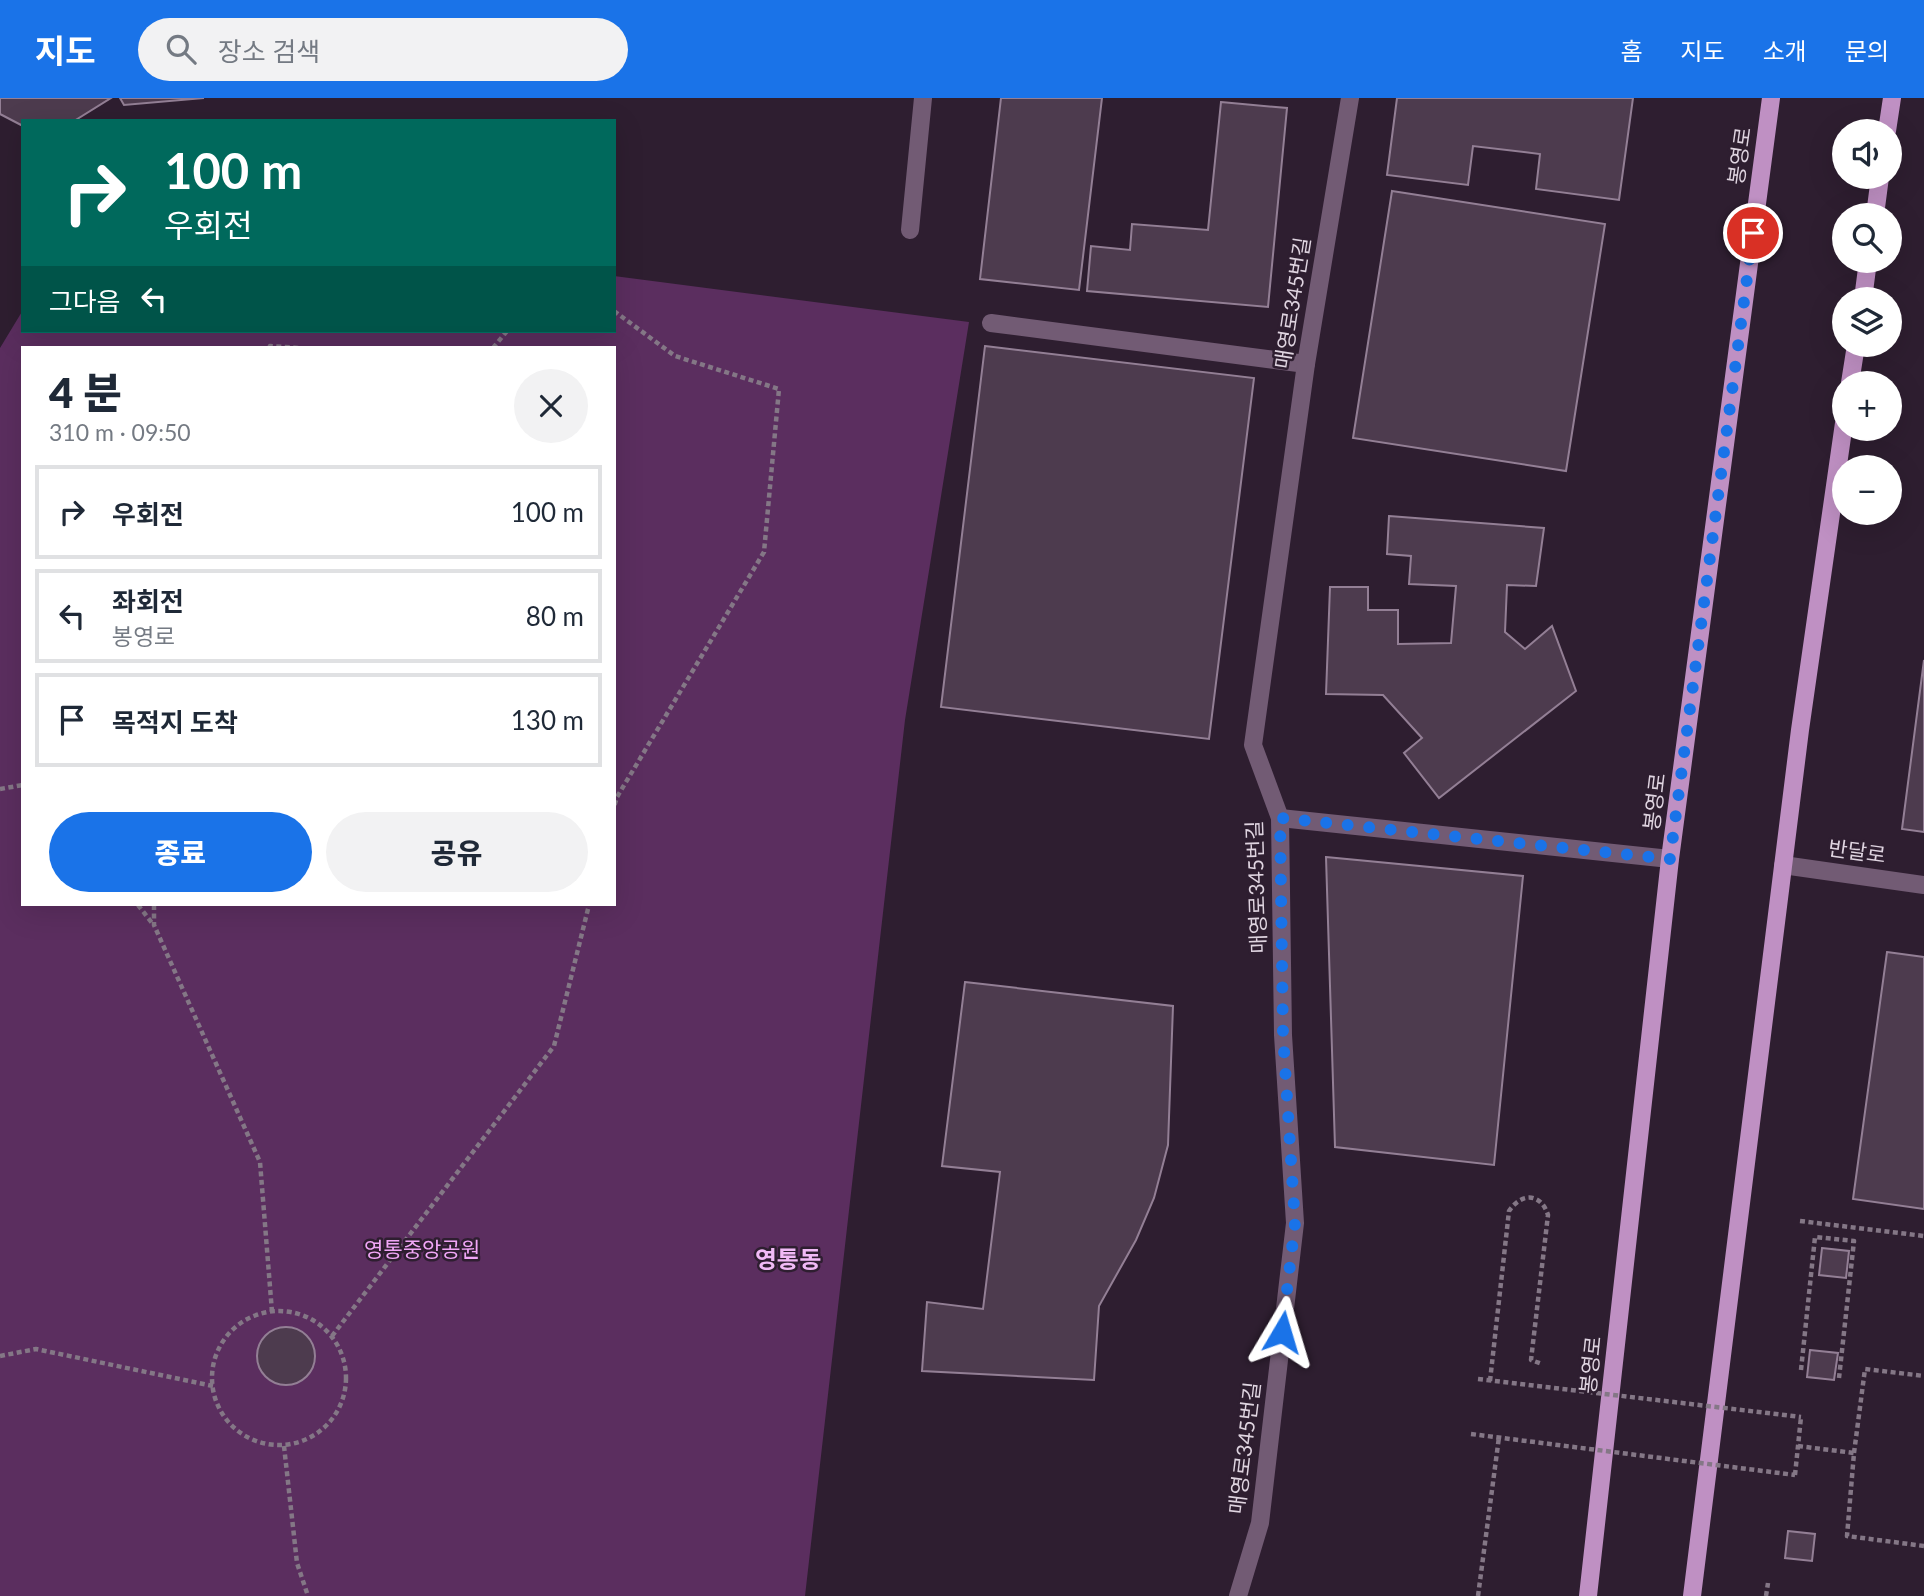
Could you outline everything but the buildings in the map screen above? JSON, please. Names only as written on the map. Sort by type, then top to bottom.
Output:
[{"type":"main road","name":"봉영로","points":[[1588,1596],[1670,859],[1771,98]]},
{"type":"main road","points":[[1889,119],[1892,98]]},
{"type":"main road","points":[[1692,1596],[1800,730],[1841,441]]},
{"type":"street","points":[[910,230],[923,98]]},
{"type":"street","name":"매영로345번길","points":[[1238,1596],[1260,1522],[1295,1223],[1283,1035],[1280,818],[1253,745],[1306,364],[1350,98]]},
{"type":"street","points":[[991,323],[1306,364]]},
{"type":"street","points":[[1280,818],[1670,859]]},
{"type":"street","name":"반달로","points":[[1783,865],[1924,885]]},
{"type":"path","points":[[616,312],[675,356],[779,388],[765,552],[616,800]]},
{"type":"path","points":[[0,789],[21,785]]},
{"type":"path","points":[[139,906],[154,925],[260,1162],[272,1312]]},
{"type":"path","points":[[154,906],[154,925]]},
{"type":"path","points":[[332,1336],[554,1046],[589,906]]},
{"type":"path","points":[[1490,1381],[1509,1211],[1514,1203],[1524,1198],[1536,1198],[1545,1205],[1548,1215],[1531,1360],[1542,1364]]},
{"type":"path","points":[[1800,1220],[1924,1236]]},
{"type":"path","points":[[1801,1370],[1815,1237],[1853,1241],[1839,1378]]},
{"type":"path","points":[[272,1312],[295,1313],[310,1318],[332,1336],[340,1348],[346,1370],[343,1400],[332,1420],[315,1436],[284,1446],[260,1443],[245,1436],[227,1421],[216,1400],[213,1386],[214,1363],[223,1342],[239,1325],[250,1318],[272,1312]]},
{"type":"path","points":[[0,1356],[36,1349],[213,1386]]},
{"type":"path","points":[[1924,1376],[1865,1369],[1847,1536],[1924,1546]]},
{"type":"path","points":[[1471,1434],[1795,1475],[1801,1418],[1478,1380]]},
{"type":"path","points":[[1478,1596],[1499,1437]]},
{"type":"path","points":[[284,1446],[297,1563],[308,1596]]},
{"type":"path","points":[[1798,1446],[1854,1453]]},
{"type":"path","points":[[1766,1596],[1768,1583]]},
{"type":"green space","name":"영통중앙공원","points":[[616,276],[969,322],[905,720],[805,1596],[0,1596],[0,348],[21,313],[21,333],[616,333]]},
{"type":"district","name":"영통동","points":[[788,1260]]},
{"type":"route","points":[[1282,1332],[1295,1223],[1283,1035],[1280,818],[1670,859],[1753,233]]}]
